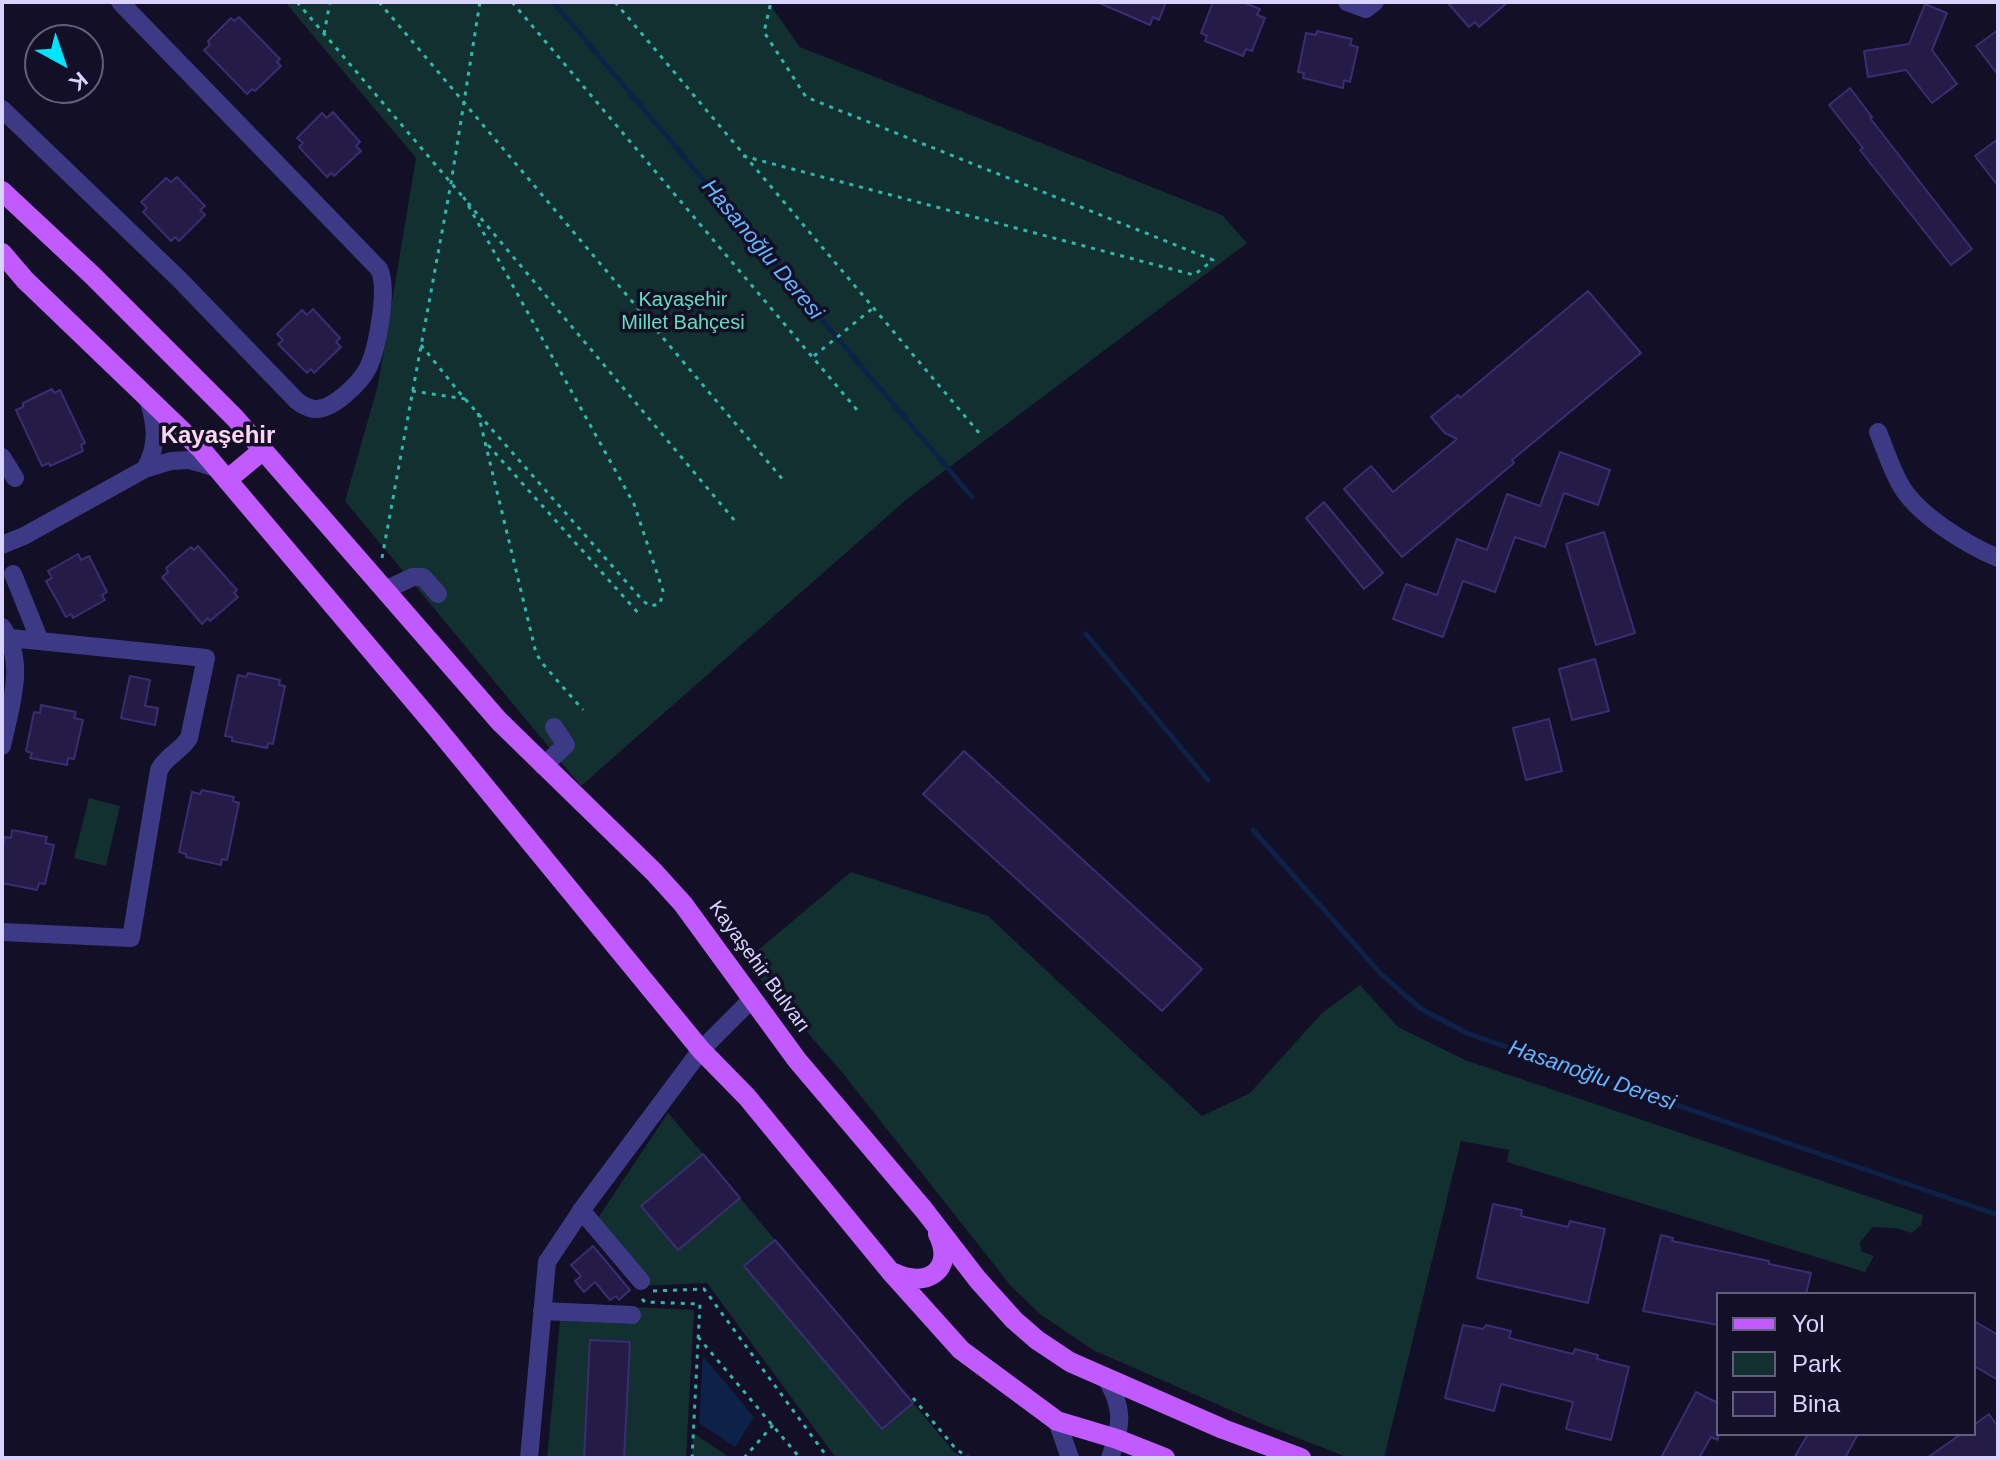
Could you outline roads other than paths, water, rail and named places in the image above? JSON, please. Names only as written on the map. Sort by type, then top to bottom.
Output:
[{"type":"main road","name":"Kayaşehir Bulvarı","points":[[2,191],[92,275],[235,418],[499,721],[683,904],[797,1060],[1014,1320],[1070,1362],[1223,1429],[1301,1458]]},
{"type":"main road","points":[[2,253],[25,280],[180,427],[222,474],[436,727],[701,1050],[747,1097],[890,1271],[961,1350],[1057,1421],[1113,1448],[1165,1458]]},
{"type":"main road","points":[[222,474],[263,450]]},
{"type":"main road","points":[[890,1271],[909,1281],[924,1280],[940,1268],[944,1248],[924,1210]]},
{"type":"street","points":[[2,109],[179,279],[297,401],[306,407],[323,408],[331,405],[359,380],[369,366],[383,302],[384,284],[379,269],[120,2]]},
{"type":"street","points":[[1347,2],[1366,9],[1375,2]]},
{"type":"street","points":[[145,469],[156,439],[147,396]]},
{"type":"street","points":[[1878,432],[1901,486],[1920,508],[1977,549],[1998,558]]},
{"type":"street","points":[[2,457],[15,478]]},
{"type":"street","points":[[2,545],[145,469],[171,461],[190,460],[222,474]]},
{"type":"street","points":[[13,574],[40,641]]},
{"type":"street","points":[[381,586],[423,577],[438,594]]},
{"type":"street","points":[[2,932],[131,938],[159,770],[163,761],[184,746],[189,738],[206,658],[40,641],[6,632]]},
{"type":"street","points":[[2,746],[16,670],[15,653],[6,632]]},
{"type":"street","points":[[543,766],[566,745],[554,727]]},
{"type":"street","points":[[529,1458],[547,1262],[581,1210],[701,1050],[752,999]]},
{"type":"street","points":[[581,1210],[642,1288]]},
{"type":"street","points":[[542,1311],[632,1315]]},
{"type":"street","points":[[1106,1378],[1118,1398],[1120,1417],[1113,1448]]},
{"type":"street","points":[[1057,1421],[1070,1458]]},
{"type":"water","points":[[703,1356],[754,1417],[735,1447],[699,1423]]},
{"type":"waterway","name":"Hasanoğlu Deresi","points":[[553,2],[972,497]]},
{"type":"waterway","name":"Hasanoğlu Deresi","points":[[1086,634],[1208,780]]},
{"type":"waterway","name":"Hasanoğlu Deresi","points":[[1253,830],[1382,975],[1421,1009],[1469,1034],[1998,1215]]},
{"type":"district","name":"Kayaşehir","points":[[218,436]]},
{"type":"park label","name":"Kayaşehir Millet Bahçesi","points":[[683,312]]}]
